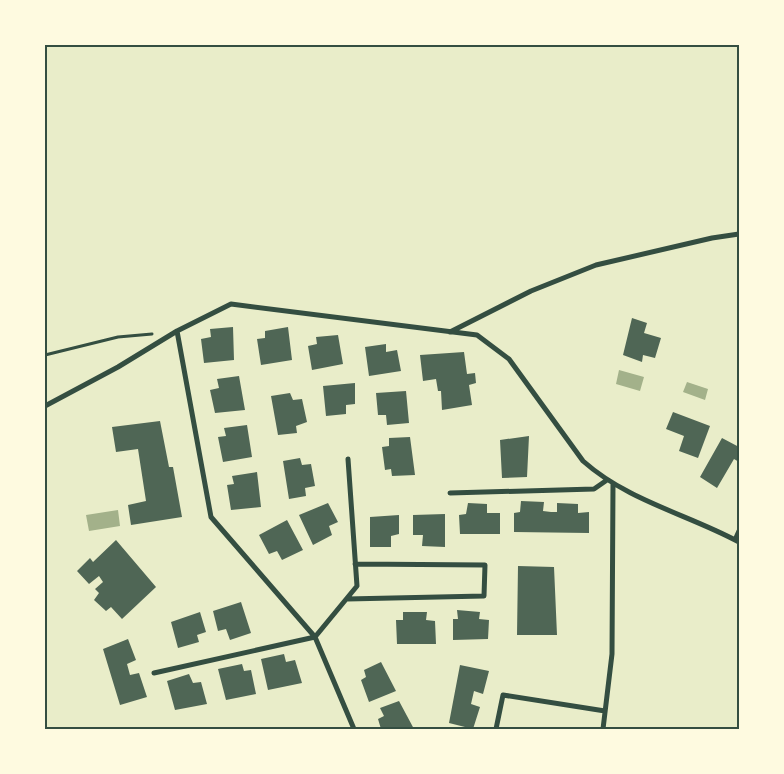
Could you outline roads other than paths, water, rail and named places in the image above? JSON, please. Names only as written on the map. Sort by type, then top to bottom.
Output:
[{"type":"street","points":[[450,332],[531,291],[596,265],[712,238],[739,234]]},
{"type":"street","points":[[45,406],[177,331],[231,304],[477,335],[509,359],[583,461],[606,480],[737,541],[739,531]]},
{"type":"street","points":[[177,331],[211,517],[316,637],[354,729]]},
{"type":"street","points":[[154,672],[316,637],[357,586],[348,459]]},
{"type":"street","points":[[450,493],[594,490],[606,480]]},
{"type":"street","points":[[603,729],[612,654],[613,484]]},
{"type":"street","points":[[347,598],[484,596],[485,565],[355,564]]},
{"type":"street","points":[[496,729],[503,695],[605,711]]}]
